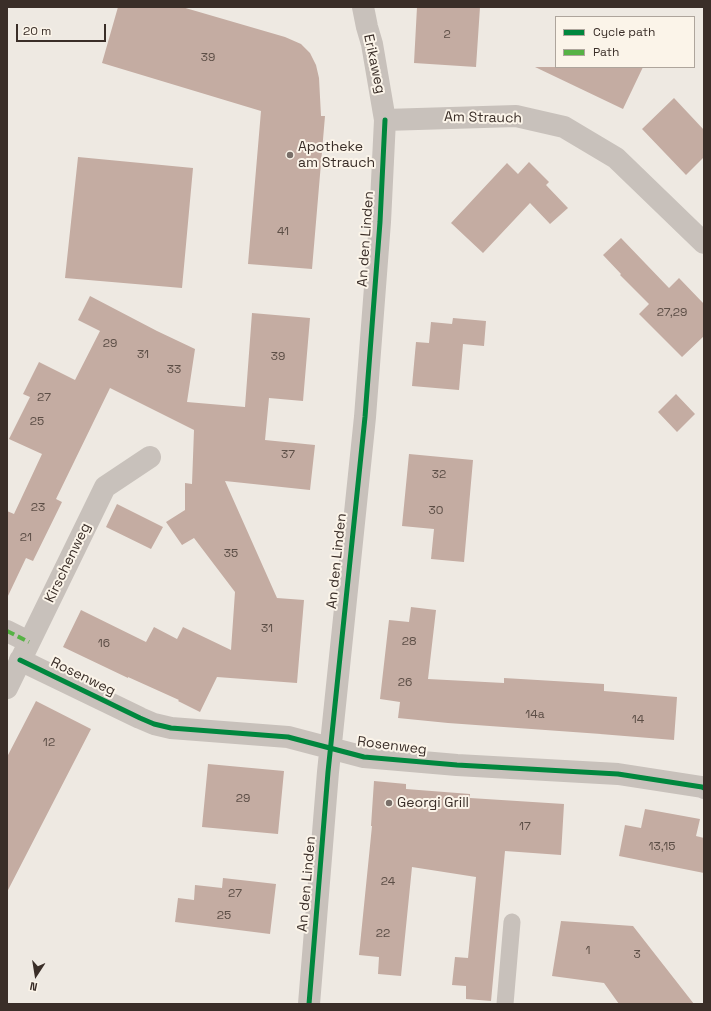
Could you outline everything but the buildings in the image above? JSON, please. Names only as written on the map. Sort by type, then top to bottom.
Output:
[{"type":"street","name":"Erikaweg","points":[[363,7],[372,44],[385,120]]},
{"type":"street","name":"Am Strauch","points":[[385,120],[516,116],[564,127],[616,158],[704,243]]},
{"type":"street","name":"An den Linden","points":[[309,1004],[330,748],[365,417],[379,230],[385,120]]},
{"type":"street","name":"Kirschenweg","points":[[7,688],[105,487],[150,457]]},
{"type":"street","name":"Rosenweg","points":[[7,631],[25,651],[154,724],[171,728],[288,737],[364,757],[457,765],[618,774],[704,788]]},
{"type":"lane","points":[[505,1004],[512,922]]},
{"type":"marked path","points":[[7,631],[29,642]]},
{"type":"cycle path","points":[[309,1004],[328,772],[365,417],[380,222],[385,120]]},
{"type":"cycle path","points":[[20,660],[140,718],[154,724],[171,728],[288,737],[364,757],[457,765],[618,774],[704,788]]},
{"type":"place","name":"Apotheke am Strauch","points":[[290,155]]},
{"type":"place","name":"Georgi Grill","points":[[389,803]]}]
